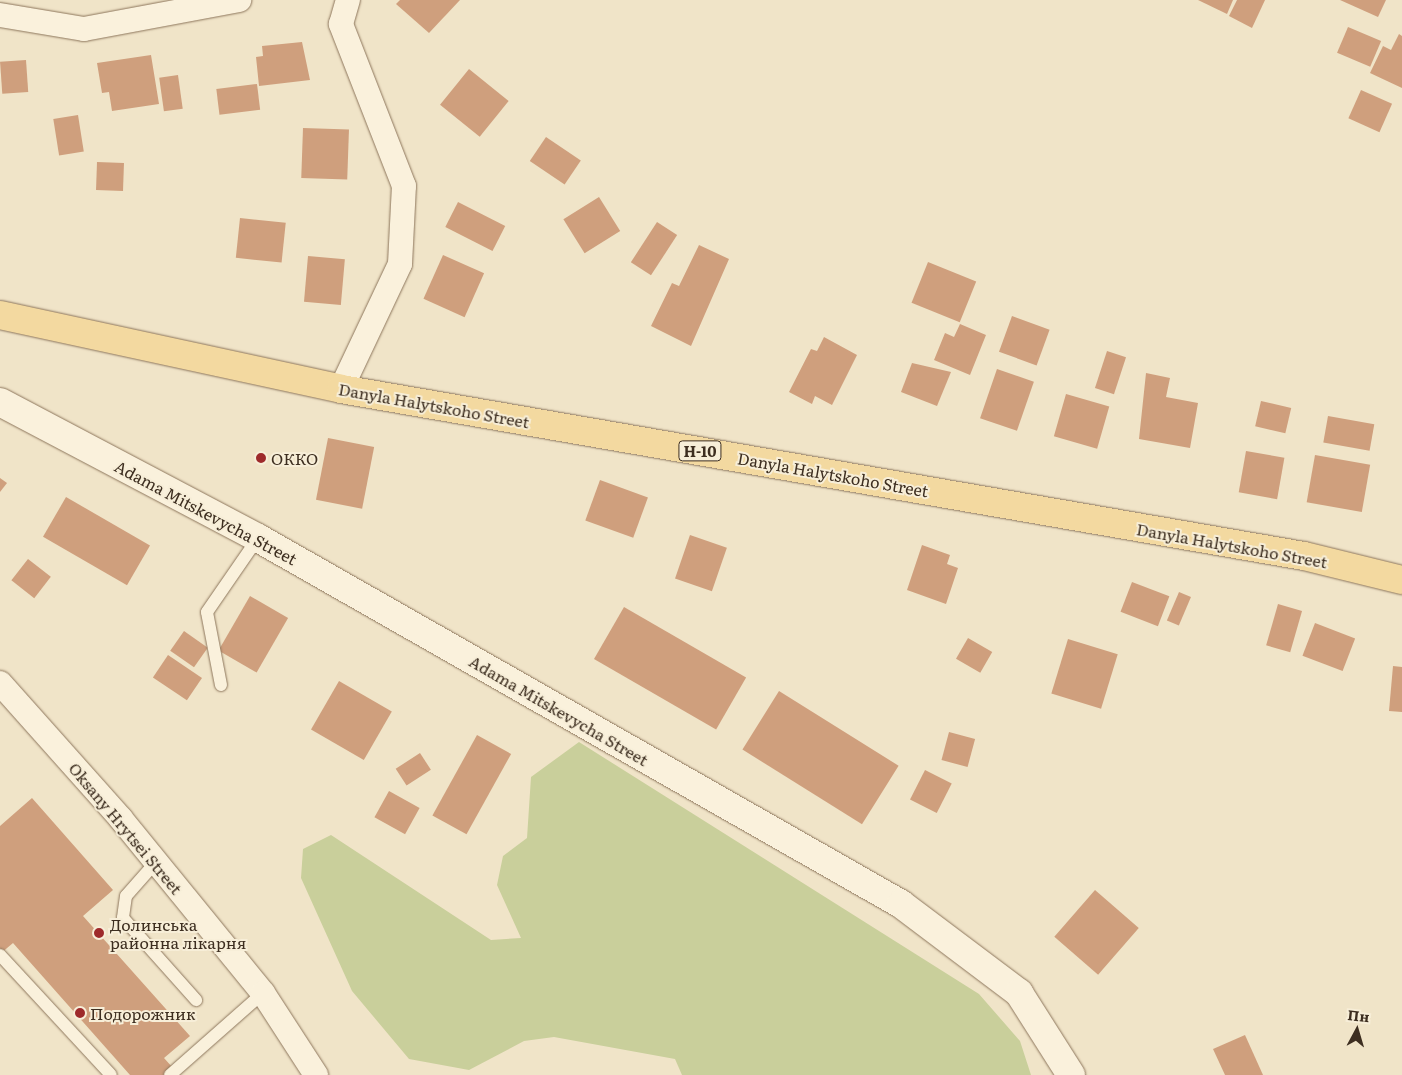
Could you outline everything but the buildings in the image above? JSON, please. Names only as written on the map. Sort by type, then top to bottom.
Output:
[{"type":"main road","name":"Danyla Halytskoho Street","points":[[0,315],[341,389],[1304,556],[1402,580]]},
{"type":"street","points":[[0,15],[84,29],[239,0]]},
{"type":"street","points":[[341,389],[400,264],[404,186],[341,24],[348,0]]},
{"type":"street","name":"Adama Mitskevycha Street","points":[[0,402],[258,538],[901,904],[1019,993],[1071,1075]]},
{"type":"street","name":"Oksany Hrytsei Street","points":[[0,683],[156,862],[263,993],[316,1075]]},
{"type":"lane","points":[[221,685],[207,612],[258,538]]},
{"type":"lane","points":[[156,862],[126,896],[123,918],[196,1000]]},
{"type":"lane","points":[[0,955],[111,1075]]},
{"type":"lane","points":[[170,1075],[263,993]]},
{"type":"green space","points":[[579,742],[979,994],[1020,1041],[1031,1075],[682,1075],[675,1059],[554,1037],[524,1041],[469,1070],[409,1059],[352,991],[301,878],[303,849],[331,835],[491,940],[521,938],[497,885],[503,856],[527,838],[531,777]]},
{"type":"place","name":"ОККО","points":[[261,458]]},
{"type":"place","name":"Долинська районна лікарня","points":[[99,933]]},
{"type":"place","name":"Подорожник","points":[[80,1013]]}]
